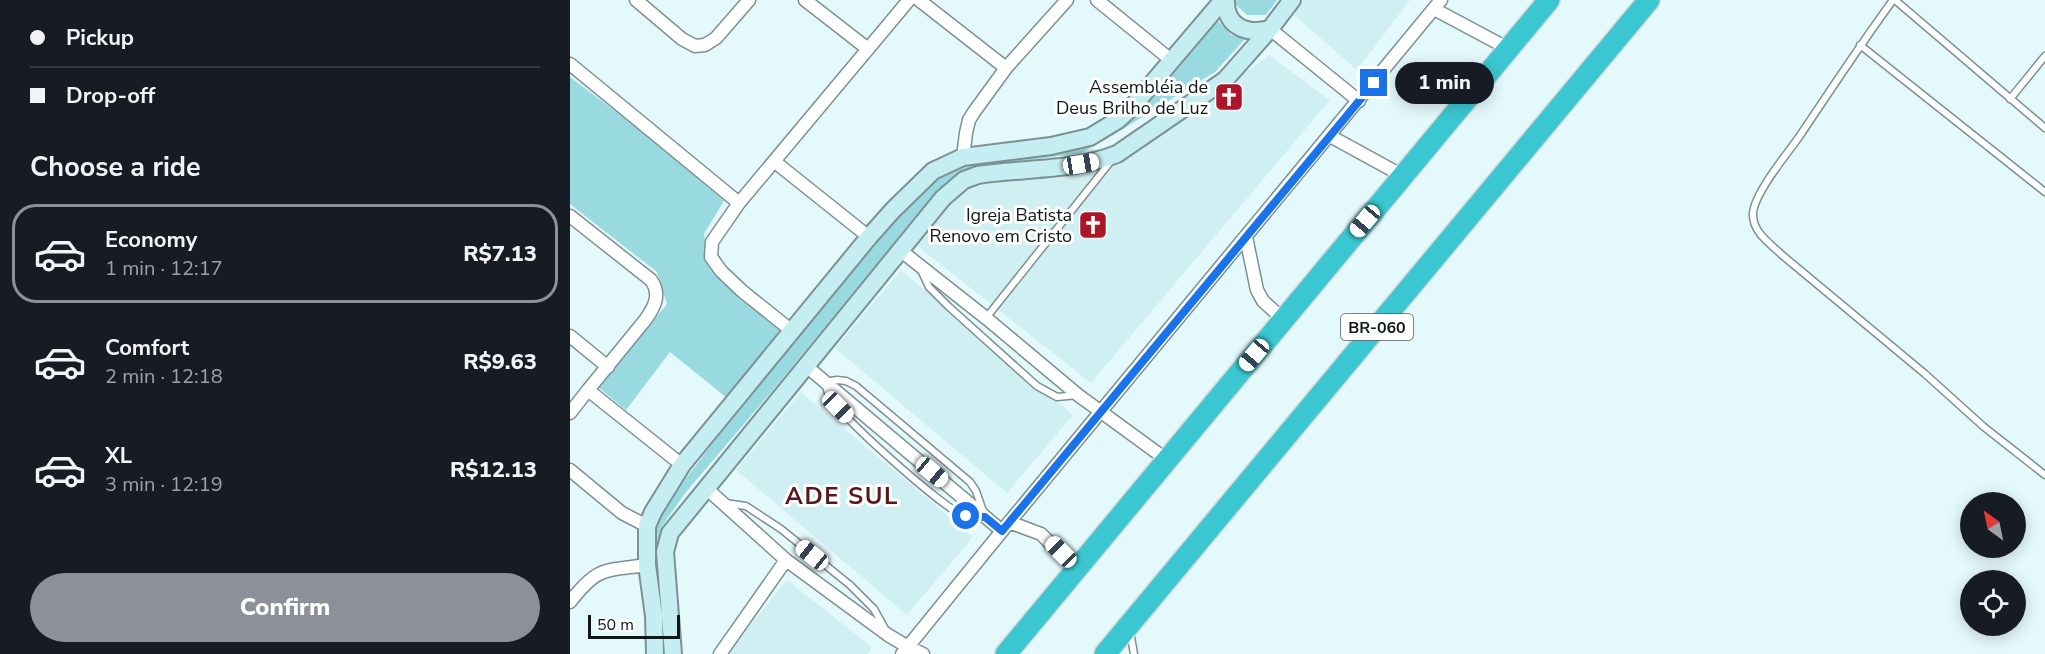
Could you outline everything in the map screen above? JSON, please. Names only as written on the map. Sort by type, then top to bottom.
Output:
[{"type":"highway","points":[[1005,654],[1549,0]]},
{"type":"highway","name":"BR-060","points":[[1105,654],[1649,0]]},
{"type":"street","points":[[636,0],[682,39],[695,46],[705,45],[716,38],[749,0]]},
{"type":"street","points":[[805,0],[868,49]]},
{"type":"street","points":[[792,331],[721,271],[711,257],[712,242],[739,203],[909,0]]},
{"type":"street","points":[[919,0],[1006,68]]},
{"type":"street","points":[[963,157],[969,120],[1006,68],[1067,0]]},
{"type":"street","points":[[1097,0],[1171,60]]},
{"type":"street","points":[[655,654],[654,616],[647,565],[647,526],[653,512],[682,465],[869,237],[933,171],[963,157],[1051,146],[1090,137],[1118,120],[1133,106],[1225,0]]},
{"type":"street","points":[[1225,0],[1228,17],[1236,25],[1258,32],[1270,29]]},
{"type":"street","points":[[673,654],[665,552],[670,533],[943,198],[964,180],[978,175],[1081,164],[1103,160],[1117,154],[1225,80],[1292,0]]},
{"type":"street","points":[[905,651],[1005,526],[1437,4],[1509,50]]},
{"type":"street","points":[[1270,29],[1359,101]]},
{"type":"street","points":[[570,64],[647,130],[739,203]]},
{"type":"street","points":[[1330,136],[1403,176]]},
{"type":"street","points":[[775,162],[869,237]]},
{"type":"street","points":[[570,216],[651,280],[657,291],[654,307],[570,413]]},
{"type":"street","points":[[1246,237],[1257,290],[1263,301],[1284,320]]},
{"type":"street","points":[[900,250],[1078,395],[1167,460]]},
{"type":"street","points":[[570,336],[608,367]]},
{"type":"street","points":[[806,365],[985,517],[1005,526],[1031,529],[1046,537],[1077,569]]},
{"type":"street","points":[[588,390],[682,465]]},
{"type":"street","points":[[570,470],[622,513],[647,526]]},
{"type":"street","points":[[706,488],[786,560],[888,635],[905,651],[923,654]]},
{"type":"street","points":[[720,654],[786,560]]},
{"type":"street","points":[[570,602],[589,579],[600,572],[647,565]]},
{"type":"lane","points":[[2045,128],[1894,0],[1860,45],[1760,195],[1753,212],[1756,227],[1762,236],[1790,262],[1924,373],[1984,427],[2045,475]]},
{"type":"lane","points":[[1860,45],[2045,192]]},
{"type":"lane","points":[[2010,99],[2045,56]]},
{"type":"lane","points":[[986,318],[1117,154]]},
{"type":"lane","points":[[919,264],[924,280],[948,306],[1037,386],[1057,396],[1078,395]]},
{"type":"lane","points":[[825,382],[846,381],[856,386],[914,434],[970,482],[976,490],[985,517]]},
{"type":"lane","points":[[724,503],[746,506],[762,516],[850,585],[874,609],[888,635]]},
{"type":"lane","points":[[1129,626],[1134,654]]},
{"type":"shaded area","points":[[1237,0],[1277,0],[1266,15],[1247,15],[1235,4]]},
{"type":"shaded area","points":[[1302,0],[1410,0],[1357,70],[1294,15]]},
{"type":"shaded area","points":[[1217,20],[1231,35],[1245,39],[1215,72],[1110,137]]},
{"type":"shaded area","points":[[1269,55],[1330,100],[1091,383],[916,245],[959,190],[1133,156]]},
{"type":"shaded area","points":[[570,77],[727,196],[704,234],[708,261],[782,329],[727,398],[670,352],[626,410],[598,387],[667,304],[657,272],[570,204]]},
{"type":"shaded area","points":[[1106,134],[1110,137],[1081,153],[1001,164],[938,189],[686,492],[662,526],[655,575],[655,518],[803,327],[934,173]]},
{"type":"shaded area","points":[[901,270],[1073,415],[1007,493],[835,348]]},
{"type":"shaded area","points":[[801,392],[973,537],[907,615],[736,470]]},
{"type":"shaded area","points":[[787,580],[872,647],[867,654],[727,654]]},
{"type":"place","name":"Assembléia de Deus Brilho de Luz","points":[[1229,97]]},
{"type":"place","name":"Igreja Batista Renovo em Cristo","points":[[1093,225]]},
{"type":"district","name":"ADE SUL","points":[[842,496]]},
{"type":"route","points":[[966,516],[985,517],[1002,531],[1374,83]]}]
